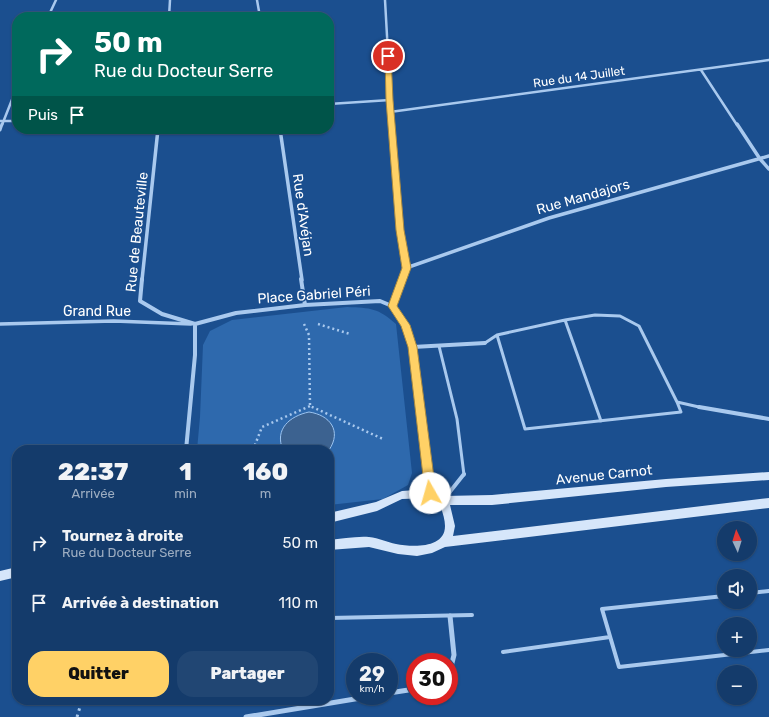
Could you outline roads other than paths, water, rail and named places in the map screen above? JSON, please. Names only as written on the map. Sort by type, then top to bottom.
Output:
[{"type":"main road","name":"Avenue Carnot","points":[[442,501],[492,500],[666,483],[769,476]]},
{"type":"main road","points":[[334,517],[377,506],[402,495],[430,493],[444,502],[450,527],[447,539],[444,542],[436,547],[420,551],[402,550],[369,542],[334,545]]},
{"type":"main road","points":[[444,542],[769,503]]},
{"type":"main road","points":[[0,576],[12,573]]},
{"type":"street","points":[[50,12],[56,0]]},
{"type":"street","points":[[169,12],[170,0]]},
{"type":"street","points":[[257,0],[259,12]]},
{"type":"street","points":[[385,0],[390,112],[400,230],[406,268],[392,306],[405,325],[413,347],[430,493]]},
{"type":"street","name":"Rue du 14 Juillet","points":[[390,112],[769,60]]},
{"type":"street","points":[[701,70],[760,159],[769,169]]},
{"type":"street","points":[[0,130],[2,121],[12,98]]},
{"type":"street","points":[[334,104],[390,100]]},
{"type":"street","name":"Rue de Beauteville","points":[[157,134],[140,301],[162,314],[195,324]]},
{"type":"street","name":"Rue d'Avéjan","points":[[281,134],[305,305]]},
{"type":"street","name":"Rue Mandajors","points":[[406,268],[549,218],[769,156]]},
{"type":"street","name":"Place Gabriel Péri","points":[[195,324],[236,313],[305,305],[380,301],[392,306]]},
{"type":"street","name":"Grand Rue","points":[[0,324],[114,321],[195,324]]},
{"type":"street","points":[[186,445],[195,355],[195,324]]},
{"type":"street","points":[[413,347],[485,343]]},
{"type":"street","points":[[699,407],[769,419]]},
{"type":"street","points":[[450,616],[454,653]]},
{"type":"street","points":[[334,702],[346,700]]},
{"type":"street","points":[[246,717],[319,705]]},
{"type":"lane","points":[[485,343],[497,335],[566,320],[595,315],[620,316],[639,326],[681,412],[601,422],[525,429],[497,335]]},
{"type":"lane","points":[[566,320],[601,422]]},
{"type":"lane","points":[[439,346],[457,419],[464,475],[442,501]]},
{"type":"lane","points":[[677,402],[699,407]]},
{"type":"lane","points":[[757,592],[769,591]]},
{"type":"lane","points":[[717,597],[602,610],[619,667],[769,650]]},
{"type":"lane","points":[[334,618],[472,615]]},
{"type":"lane","points":[[503,652],[610,637]]}]
